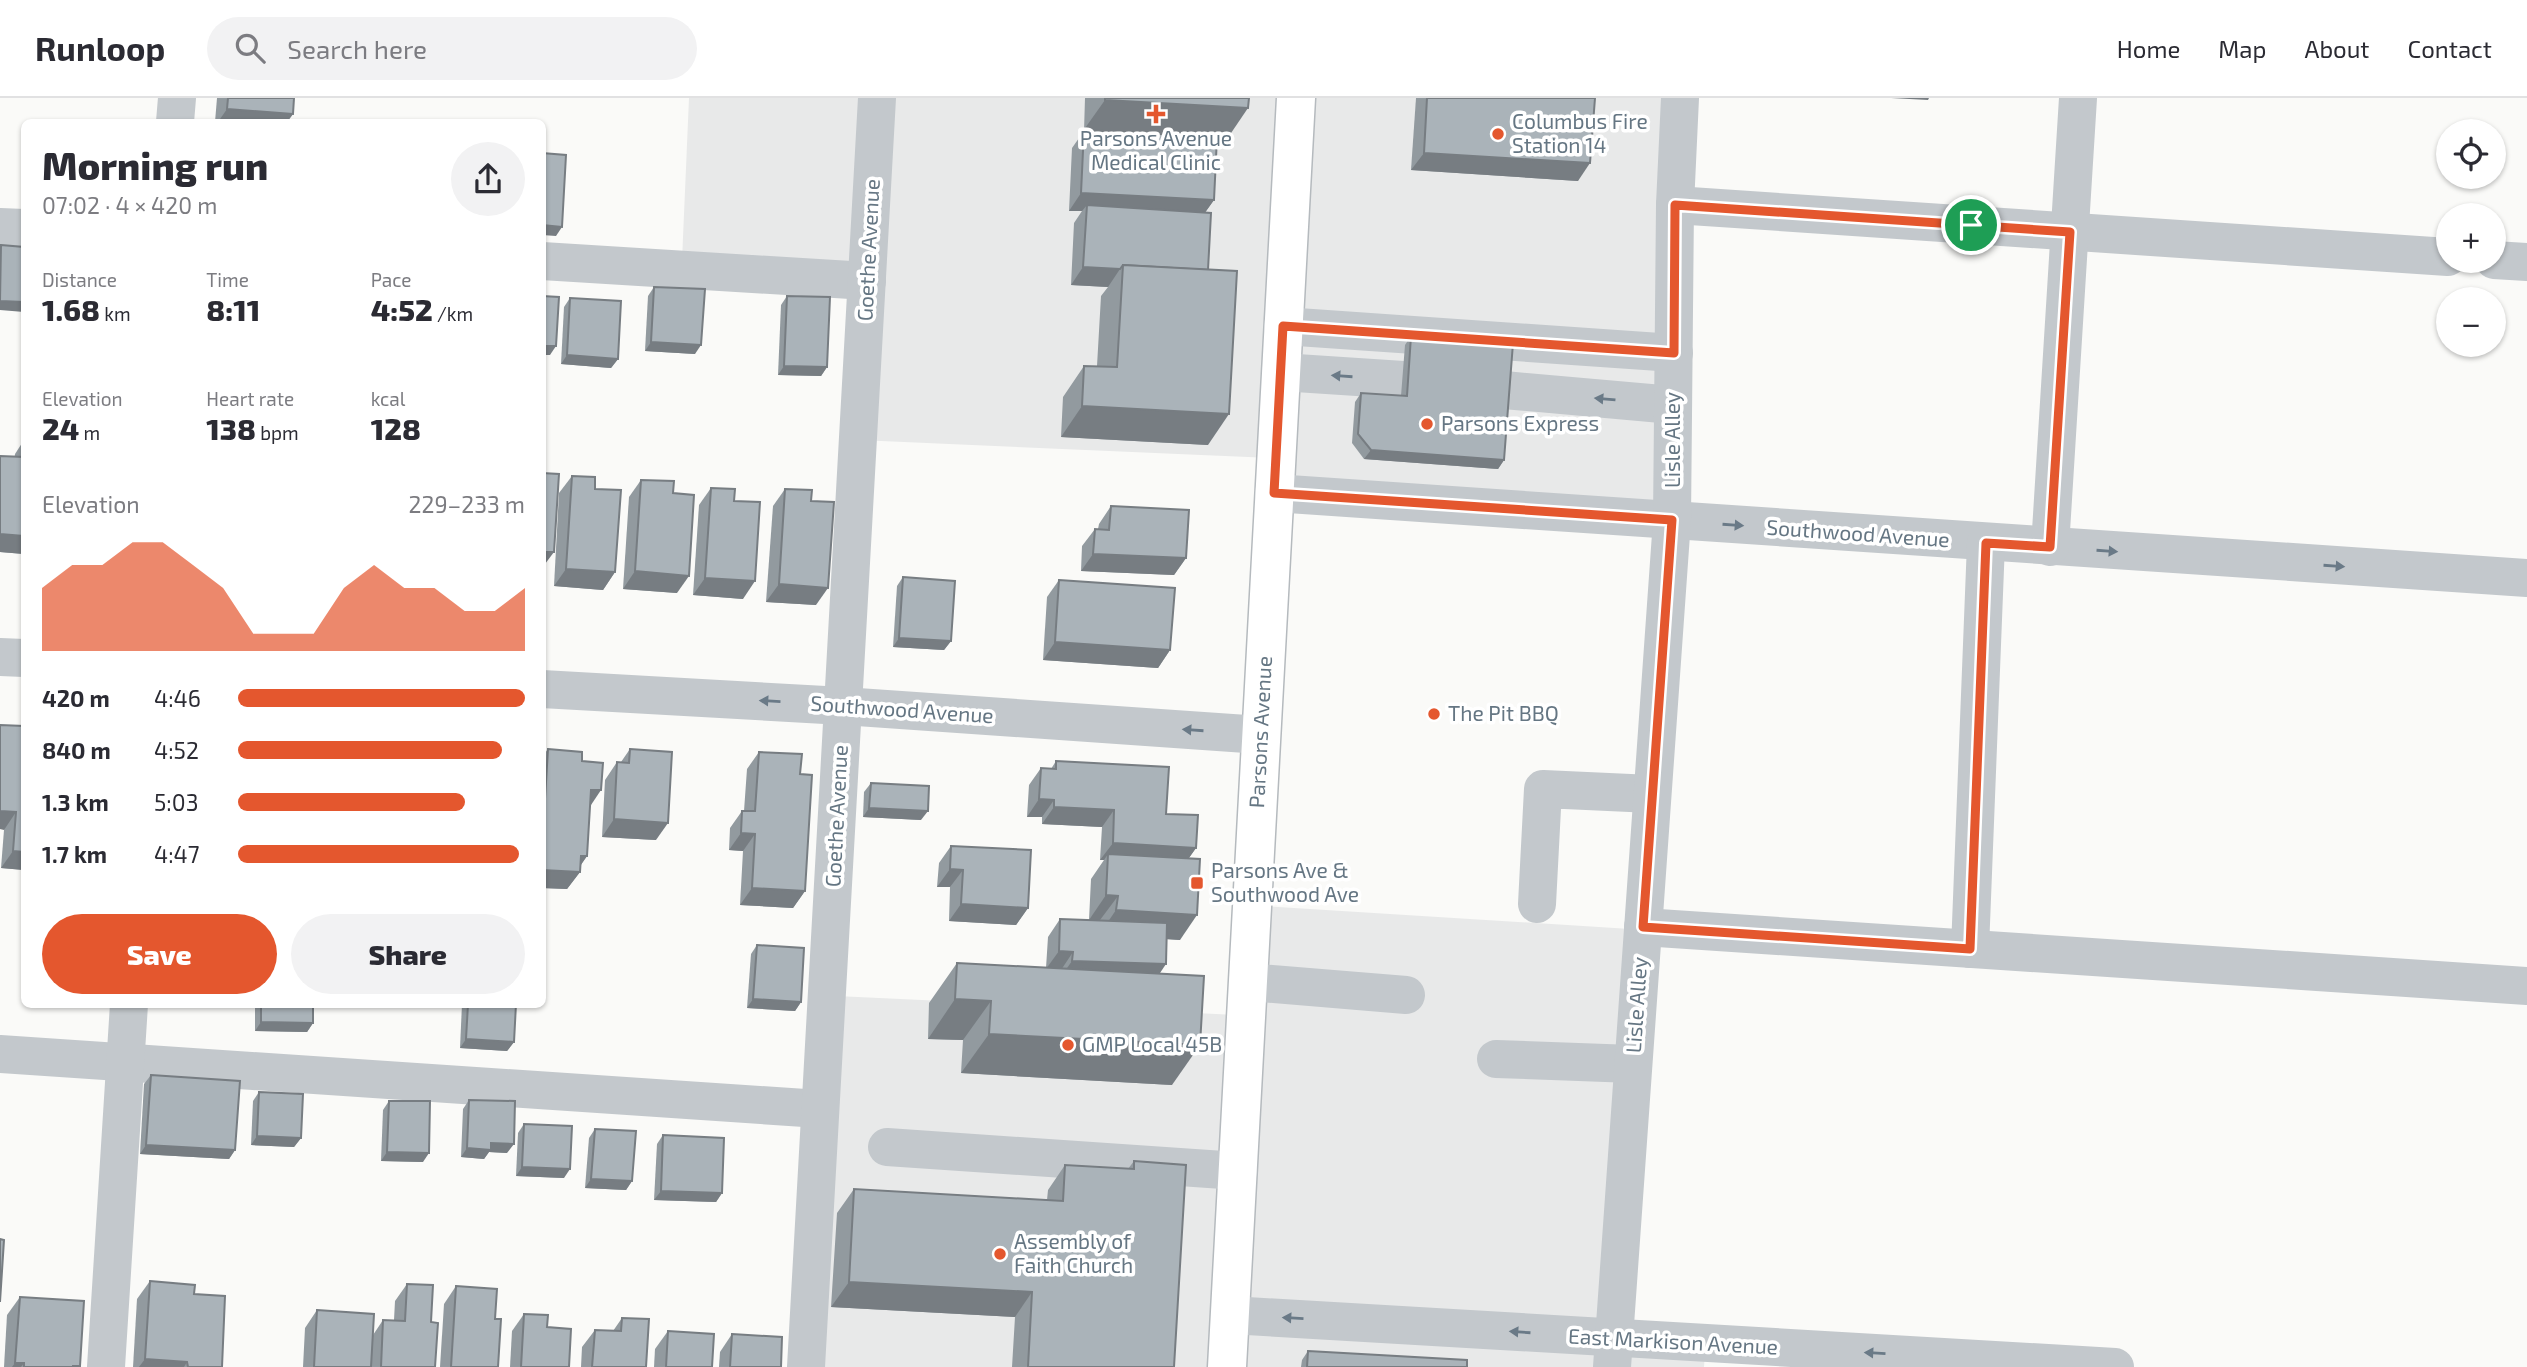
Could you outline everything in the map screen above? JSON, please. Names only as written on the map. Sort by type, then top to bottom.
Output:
[{"type":"main road","name":"Parsons Avenue","points":[[1227,1367],[1296,98]]},
{"type":"street","points":[[176,119],[177,98]]},
{"type":"street","name":"Goethe Avenue","points":[[806,1367],[877,98]]},
{"type":"street","name":"Lisle Alley","points":[[1612,1353],[1672,520],[1675,205],[1680,98]]},
{"type":"street","points":[[2050,547],[2078,98]]},
{"type":"street","points":[[1675,205],[2436,256]]},
{"type":"street","points":[[0,226],[21,228]]},
{"type":"street","points":[[546,261],[867,281]]},
{"type":"street","points":[[2506,261],[2527,262]]},
{"type":"street","points":[[1283,326],[1674,353]]},
{"type":"street","points":[[1281,372],[1403,380]]},
{"type":"street","points":[[1504,390],[1673,405]]},
{"type":"street","name":"Southwood Avenue","points":[[1274,493],[2527,578]]},
{"type":"street","points":[[1970,949],[1986,543]]},
{"type":"street","points":[[0,657],[21,658]]},
{"type":"street","name":"Southwood Avenue","points":[[546,689],[1261,734]]},
{"type":"street","points":[[1536,904],[1543,789],[1653,794]]},
{"type":"street","points":[[1643,927],[2527,986]]},
{"type":"street","points":[[1248,982],[1406,995]]},
{"type":"street","points":[[106,1367],[129,1008]]},
{"type":"street","points":[[0,1054],[820,1109]]},
{"type":"street","points":[[1496,1059],[1633,1064]]},
{"type":"street","points":[[887,1147],[1238,1171]]},
{"type":"street","name":"East Markison Avenue","points":[[1230,1315],[1612,1353],[2115,1367]]},
{"type":"shaded area","points":[[689,98],[1690,98],[1671,529],[1265,506],[1271,458],[858,440],[861,277],[682,261]]},
{"type":"shaded area","points":[[1247,905],[1646,930],[1616,1334],[1706,1337],[1704,1367],[802,1367],[815,995],[1237,1015]]},
{"type":"building","points":[[228,98],[294,98],[293,114],[227,109]]},
{"type":"building","points":[[1105,98],[1249,98],[1248,108]]},
{"type":"building","name":"Columbus Fire Station 14","points":[[1427,98],[1595,98],[1590,163],[1424,153]]},
{"type":"building","points":[[1084,130],[1217,137],[1214,200],[1081,193]]},
{"type":"building","points":[[546,153],[566,155],[562,227],[546,225]]},
{"type":"building","points":[[1087,205],[1211,213],[1208,270],[1123,265],[1120,269],[1083,267]]},
{"type":"building","points":[[1,245],[21,247],[21,302],[0,301]]},
{"type":"building","points":[[1123,265],[1237,271],[1229,414],[1082,406],[1084,366],[1117,367]]},
{"type":"building","points":[[654,287],[705,289],[701,345],[651,342]]},
{"type":"building","points":[[546,296],[559,297],[556,346],[546,346]]},
{"type":"building","points":[[787,296],[830,297],[827,367],[784,366]]},
{"type":"building","points":[[570,298],[621,301],[618,359],[567,355]]},
{"type":"building","name":"Parsons Express","points":[[1411,336],[1513,343],[1504,460],[1371,450],[1358,434],[1361,393],[1407,396]]},
{"type":"building","points":[[0,456],[21,457],[21,536],[0,534]]},
{"type":"building","points":[[546,473],[559,474],[554,552],[546,552]]},
{"type":"building","points":[[572,476],[595,477],[595,489],[621,490],[615,572],[566,569]]},
{"type":"building","points":[[641,480],[674,481],[673,493],[694,495],[689,576],[635,571]]},
{"type":"building","points":[[711,488],[735,489],[734,501],[760,502],[755,581],[705,578]]},
{"type":"building","points":[[785,489],[812,490],[811,501],[834,502],[828,588],[779,584]]},
{"type":"building","points":[[1111,506],[1189,510],[1186,558],[1093,554],[1095,529],[1109,530]]},
{"type":"building","points":[[903,577],[955,581],[951,641],[899,638]]},
{"type":"building","points":[[1059,580],[1175,588],[1170,650],[1055,642]]},
{"type":"building","points":[[0,725],[21,726],[21,852],[13,851],[16,812],[0,811]]},
{"type":"building","points":[[548,749],[582,752],[582,761],[603,763],[601,790],[591,790],[587,856],[581,856],[580,872],[546,870]]},
{"type":"building","points":[[630,749],[672,752],[668,823],[614,819],[617,762],[629,763]]},
{"type":"building","points":[[759,752],[802,754],[800,774],[812,775],[805,891],[752,888],[755,834],[741,833],[742,811],[755,811]]},
{"type":"building","points":[[1056,761],[1169,767],[1166,814],[1198,815],[1196,848],[1113,843],[1114,810],[1054,807],[1054,800],[1039,799],[1041,768],[1056,769]]},
{"type":"building","points":[[871,783],[929,786],[928,811],[869,808]]},
{"type":"building","points":[[951,846],[1031,850],[1028,908],[961,904],[963,870],[950,869]]},
{"type":"building","points":[[1108,854],[1200,859],[1197,915],[1116,910],[1118,896],[1106,895]]},
{"type":"building","points":[[1060,919],[1167,923],[1166,964],[1072,961],[1073,952],[1059,951]]},
{"type":"building","points":[[757,945],[804,948],[801,1002],[753,999]]},
{"type":"building","points":[[957,963],[1204,976],[1200,1045],[989,1034],[991,1001],[955,999]]},
{"type":"building","points":[[261,1008],[313,1008],[313,1023],[261,1022]]},
{"type":"building","points":[[468,1008],[516,1008],[514,1042],[466,1039]]},
{"type":"building","points":[[151,1075],[240,1081],[235,1150],[146,1145]]},
{"type":"building","points":[[259,1092],[303,1094],[301,1138],[257,1136]]},
{"type":"building","points":[[469,1100],[515,1101],[514,1144],[491,1143],[491,1150],[467,1148]]},
{"type":"building","points":[[389,1101],[430,1101],[429,1153],[387,1152]]},
{"type":"building","points":[[524,1124],[572,1126],[570,1169],[522,1167]]},
{"type":"building","points":[[595,1129],[636,1131],[632,1181],[591,1179]]},
{"type":"building","points":[[663,1135],[724,1138],[722,1193],[661,1191]]},
{"type":"building","name":"Assembly of Faith Church","points":[[1134,1161],[1186,1165],[1174,1367],[1028,1367],[1032,1292],[849,1282],[854,1189],[1063,1201],[1065,1165],[1134,1169]]},
{"type":"building","points":[[0,1239],[4,1240],[0,1302]]},
{"type":"building","points":[[150,1281],[195,1285],[194,1294],[225,1296],[222,1367],[188,1367],[187,1362],[145,1359]]},
{"type":"building","points":[[407,1284],[433,1285],[431,1322],[438,1323],[435,1367],[381,1367],[383,1320],[405,1321]]},
{"type":"building","points":[[456,1286],[497,1289],[495,1319],[501,1319],[498,1367],[451,1367]]},
{"type":"building","points":[[20,1297],[84,1301],[80,1366],[24,1367],[24,1363],[15,1363]]},
{"type":"building","points":[[317,1310],[374,1314],[371,1367],[314,1367]]},
{"type":"building","points":[[524,1314],[548,1315],[547,1327],[571,1329],[569,1367],[521,1367]]},
{"type":"building","points":[[622,1318],[649,1319],[646,1367],[592,1367],[595,1330],[621,1331]]},
{"type":"building","points":[[668,1331],[714,1334],[712,1367],[666,1367]]},
{"type":"building","points":[[732,1334],[782,1337],[781,1367],[730,1367]]},
{"type":"building","points":[[1308,1351],[1467,1360],[1467,1367],[1307,1367]]},
{"type":"place","name":"Parsons Avenue Medical Clinic","points":[[1156,114]]},
{"type":"place","name":"Columbus Fire Station 14","points":[[1498,134]]},
{"type":"place","name":"Parsons Express","points":[[1427,424]]},
{"type":"place","name":"The Pit BBQ","points":[[1434,714]]},
{"type":"place","name":"Parsons Ave & Southwood Ave","points":[[1197,883]]},
{"type":"place","name":"GMP Local 45B","points":[[1068,1045]]},
{"type":"place","name":"Assembly of Faith Church","points":[[1000,1254]]},
{"type":"route","points":[[1675,205],[1971,225],[2070,232],[2050,547],[1986,543],[1970,949],[1643,927],[1672,520],[1274,493],[1283,326],[1674,353],[1675,205]]}]
